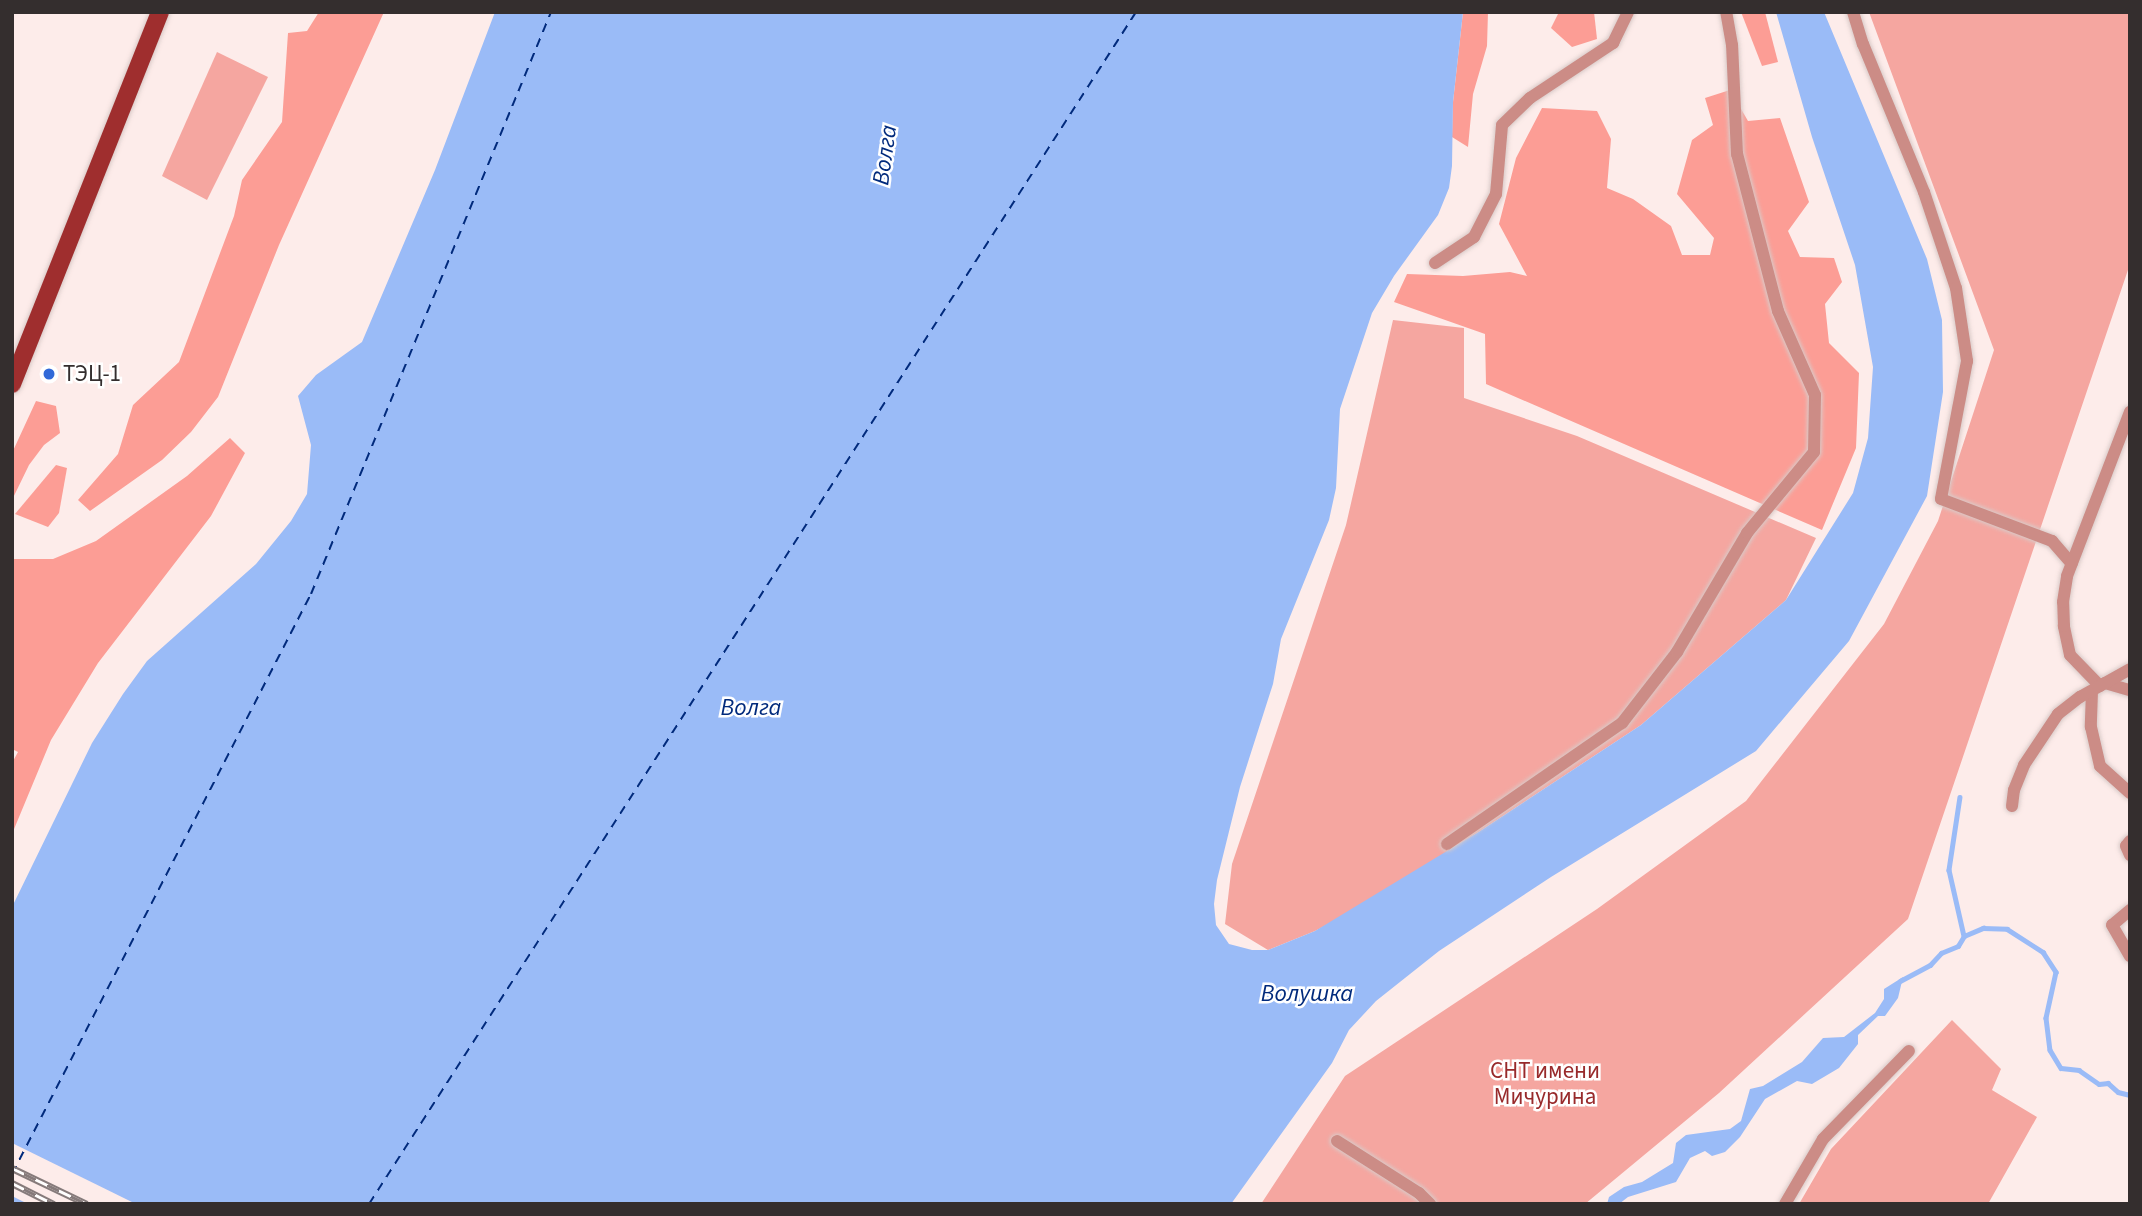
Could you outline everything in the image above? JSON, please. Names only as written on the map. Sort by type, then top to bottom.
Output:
[{"type":"main road","points":[[12,384],[160,12]]},
{"type":"street","points":[[1435,263],[1474,237],[1496,194],[1502,125],[1530,98],[1612,43],[1628,12]]},
{"type":"street","points":[[1447,845],[1622,723],[1677,652],[1747,533],[1814,452],[1815,395],[1778,311],[1737,154],[1732,45],[1727,12]]},
{"type":"street","points":[[1853,12],[1863,44],[1924,192],[1956,288],[1967,361],[1941,499],[2052,541],[2072,564]]},
{"type":"street","points":[[2130,412],[2072,564],[2063,602],[2066,641],[2070,655],[2099,687],[2130,690]]},
{"type":"street","points":[[2012,806],[2014,790],[2040,739],[2058,714],[2130,669]]},
{"type":"street","points":[[2099,687],[2091,727],[2100,766],[2130,793]]},
{"type":"street","points":[[2130,841],[2126,846],[2130,855]]},
{"type":"street","points":[[2130,910],[2112,925],[2130,956]]},
{"type":"street","points":[[1785,1204],[1823,1139],[1909,1051]]},
{"type":"street","points":[[1337,1141],[1419,1193],[1430,1204]]},
{"type":"green space","name":"СНТ имени Мичурина","points":[[1869,12],[2130,12],[2130,264],[1908,919],[1719,1093],[1585,1204],[1261,1204],[1345,1076],[1597,909],[1746,801],[1884,624],[1938,521],[1994,350]]},
{"type":"green space","points":[[217,52],[268,77],[207,200],[162,176]]},
{"type":"green space","points":[[1393,320],[1464,328],[1464,398],[1577,436],[1816,538],[1786,600],[1641,725],[1480,831],[1347,914],[1315,931],[1268,950],[1225,924],[1232,864],[1346,525]]},
{"type":"green space","points":[[1952,1020],[2001,1069],[1992,1090],[2037,1117],[1988,1204],[1799,1204],[1831,1149]]},
{"type":"shaded area","points":[[319,12],[384,12],[279,245],[218,397],[191,432],[162,460],[90,511],[78,500],[118,454],[133,405],[179,362],[234,216],[242,180],[282,122],[288,33],[307,31]]},
{"type":"shaded area","points":[[1463,12],[1488,12],[1487,46],[1473,94],[1468,147],[1452,137]]},
{"type":"shaded area","points":[[1559,12],[1594,12],[1597,39],[1572,47],[1551,28]]},
{"type":"shaded area","points":[[1741,12],[1765,12],[1778,62],[1762,66]]},
{"type":"shaded area","points":[[1730,90],[1748,121],[1780,118],[1809,202],[1788,231],[1800,257],[1834,258],[1842,282],[1825,304],[1829,343],[1859,373],[1856,448],[1822,530],[1486,384],[1485,334],[1394,302],[1407,274],[1463,276],[1510,272],[1527,276],[1499,224],[1516,158],[1542,108],[1597,111],[1611,139],[1607,188],[1633,199],[1671,226],[1682,255],[1710,255],[1714,238],[1677,194],[1692,140],[1713,125],[1705,98]]},
{"type":"shaded area","points":[[36,401],[56,406],[60,433],[44,445],[29,465],[12,500],[12,453]]},
{"type":"shaded area","points":[[230,438],[245,453],[211,516],[98,663],[51,740],[12,834],[12,763],[18,752],[12,749],[12,559],[53,559],[96,541],[187,476]]},
{"type":"shaded area","points":[[56,465],[67,468],[59,513],[48,527],[15,514]]},
{"type":"water","name":"Волга","points":[[495,12],[1463,12],[1453,102],[1449,188],[1438,215],[1394,276],[1372,313],[1340,409],[1336,488],[1329,520],[1281,639],[1273,684],[1240,787],[1217,880],[1214,904],[1216,925],[1229,944],[1252,950],[1268,950],[1315,931],[1480,831],[1641,725],[1786,600],[1853,493],[1868,438],[1873,367],[1855,265],[1812,137],[1776,12],[1824,12],[1927,259],[1942,320],[1943,392],[1927,496],[1849,641],[1756,751],[1551,877],[1439,951],[1376,1001],[1349,1030],[1332,1063],[1231,1204],[12,1204],[12,907],[92,743],[123,694],[147,661],[256,564],[291,521],[307,494],[311,445],[298,396],[316,375],[362,342],[435,170]]},
{"type":"water","points":[[1903,977],[1898,998],[1885,1016],[1878,1016],[1858,1035],[1858,1044],[1839,1068],[1812,1084],[1797,1081],[1765,1099],[1740,1137],[1725,1152],[1712,1156],[1705,1151],[1690,1158],[1676,1182],[1628,1197],[1619,1204],[1607,1204],[1609,1197],[1624,1187],[1642,1182],[1673,1163],[1676,1143],[1686,1135],[1730,1129],[1741,1121],[1750,1089],[1763,1086],[1802,1062],[1823,1038],[1844,1037],[1875,1013],[1884,999],[1884,989]]},
{"type":"pier","points":[[12,1143],[136,1204],[28,1204],[12,1196]]},
{"type":"waterway","points":[[1960,797],[1949,870],[1964,936]]},
{"type":"waterway","points":[[1900,981],[1930,965],[1941,953],[1958,946],[1964,936],[1983,928],[2007,929],[2043,952],[2056,972],[2046,1018],[2050,1050],[2061,1068],[2079,1070],[2099,1084],[2108,1083],[2118,1092],[2130,1095]]},
{"type":"ferry route","points":[[12,1174],[311,594],[551,12]]},
{"type":"ferry route","points":[[369,1204],[1136,12]]},
{"type":"railway","points":[[12,1168],[87,1204]]},
{"type":"railway","points":[[12,1183],[54,1204]]},
{"type":"place","name":"ТЭЦ-1","points":[[49,374]]},
{"type":"water label","name":"Волушка","points":[[1307,994]]}]
